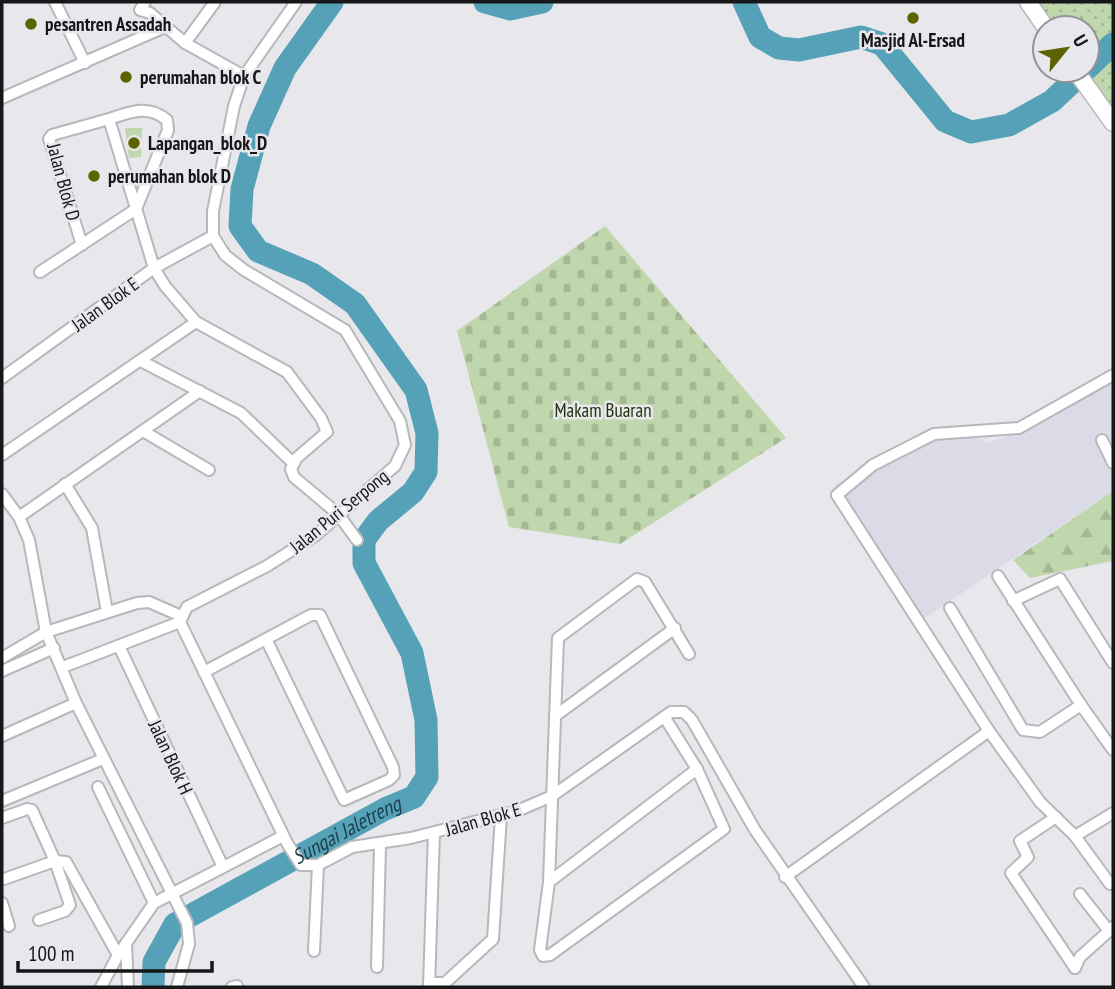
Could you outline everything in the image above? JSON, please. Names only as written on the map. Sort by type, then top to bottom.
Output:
[{"type":"main road","points":[[1085,84],[1111,119]]},
{"type":"street","points":[[55,2],[85,63]]},
{"type":"street","points":[[145,2],[140,10],[150,13],[185,43],[244,76]]},
{"type":"street","points":[[185,43],[215,2]]},
{"type":"street","points":[[213,236],[213,211],[244,76],[296,2]]},
{"type":"street","points":[[2,98],[165,27]]},
{"type":"street","points":[[40,272],[136,209],[168,130],[167,120],[152,110],[109,118],[136,209],[154,268],[165,286],[196,322],[287,372],[326,427],[323,438],[295,461],[291,469],[294,477],[338,514],[357,540]]},
{"type":"street","name":"Jalan Blok D","points":[[82,245],[49,139],[52,135],[109,118]]},
{"type":"street","name":"Jalan Blok E","points":[[2,378],[154,268],[213,236]]},
{"type":"street","name":"Jalan Puri Serpong","points":[[181,619],[187,607],[267,566],[305,542],[395,466],[404,445],[402,427],[345,330],[244,270],[225,255],[213,236]]},
{"type":"street","points":[[2,455],[196,322]]},
{"type":"street","points":[[141,362],[241,413],[289,461],[295,461]]},
{"type":"street","points":[[1110,884],[1075,836],[1040,802],[989,731],[838,498],[838,491],[873,465],[934,434],[1019,428],[1113,375]]},
{"type":"street","points":[[19,517],[200,391]]},
{"type":"street","points":[[142,431],[209,470]]},
{"type":"street","points":[[1102,440],[1113,463]]},
{"type":"street","points":[[65,484],[92,528],[107,612]]},
{"type":"street","points":[[2,495],[19,517],[32,550],[46,632],[64,667],[76,703],[187,923],[189,944],[177,987]]},
{"type":"street","points":[[998,576],[1113,750]]},
{"type":"street","points":[[1013,600],[1060,579],[1113,663]]},
{"type":"street","points":[[665,718],[696,769],[724,829],[546,957],[540,950],[549,881],[558,638],[634,580],[645,582],[690,654]]},
{"type":"street","points":[[2,658],[46,632],[107,612],[149,602],[181,619],[285,839],[301,864],[318,865],[314,951]]},
{"type":"street","points":[[950,608],[1023,730],[1040,732],[1081,705]]},
{"type":"street","points":[[204,672],[315,614],[325,620],[394,773],[389,780],[344,800],[267,641]]},
{"type":"street","points":[[64,667],[181,619]]},
{"type":"street","points":[[555,716],[675,628]]},
{"type":"street","name":"Jalan Blok H","points":[[119,646],[223,867]]},
{"type":"street","points":[[2,671],[54,648]]},
{"type":"street","points":[[2,736],[76,703]]},
{"type":"street","name":"Jalan Blok E","points":[[318,865],[345,849],[380,845],[501,816],[552,796],[671,712],[677,711],[692,720],[730,790],[785,877]]},
{"type":"street","points":[[864,987],[785,877],[989,731]]},
{"type":"street","points":[[2,801],[103,759]]},
{"type":"street","points":[[549,881],[696,769]]},
{"type":"street","points":[[98,787],[154,903]]},
{"type":"street","points":[[2,818],[27,809],[32,810],[55,860],[70,905],[65,911],[39,920]]},
{"type":"street","points":[[1075,836],[1113,813]]},
{"type":"street","points":[[434,833],[429,985],[445,984],[493,939],[501,816]]},
{"type":"street","points":[[1056,817],[1020,841],[1028,856],[1011,873],[1075,968],[1080,957],[1111,929],[1080,894]]},
{"type":"street","points":[[101,987],[118,954],[154,903],[174,898],[223,867],[285,839]]},
{"type":"street","points":[[377,967],[380,845]]},
{"type":"street","points":[[4,879],[55,860],[66,862],[118,954]]},
{"type":"street","points":[[2,903],[9,926]]},
{"type":"street","points":[[126,943],[128,987]]},
{"type":"shaded area","points":[[1113,381],[1113,491],[922,620],[834,485],[958,428],[987,443],[1020,432]]},
{"type":"green space","points":[[1038,2],[1113,2],[1113,111],[1095,84],[1101,84],[1101,14],[1046,14]]},
{"type":"green space","name":"Lapangan_blok_D","points":[[125,128],[142,128],[141,157],[129,158]]},
{"type":"green space","name":"Makam Buaran","points":[[605,226],[786,438],[620,544],[509,527],[457,331]]},
{"type":"green space","points":[[1113,491],[1113,561],[1030,578],[1013,560]]},
{"type":"waterway","name":"Sungai Jaletreng","points":[[153,987],[154,962],[175,924],[385,809],[414,797],[427,777],[426,720],[412,653],[364,563],[364,540],[378,521],[413,492],[426,472],[427,433],[416,390],[355,304],[312,274],[258,251],[240,226],[242,189],[259,126],[285,68],[332,2]]},
{"type":"waterway","name":"Sungai Jaletreng","points":[[485,2],[510,9],[542,2]]},
{"type":"waterway","name":"Sungai Jaletreng","points":[[744,2],[760,37],[779,48],[799,50],[861,37],[882,44],[945,121],[971,132],[1009,125],[1052,101],[1113,44]]},
{"type":"place","name":"Masjid Al-Ersad","points":[[913,18]]},
{"type":"place","name":"pesantren Assadah","points":[[31,24]]},
{"type":"place","name":"perumahan blok C","points":[[126,77]]},
{"type":"place","name":"Lapangan_blok_D","points":[[134,143]]},
{"type":"place","name":"perumahan blok D","points":[[94,176]]}]
